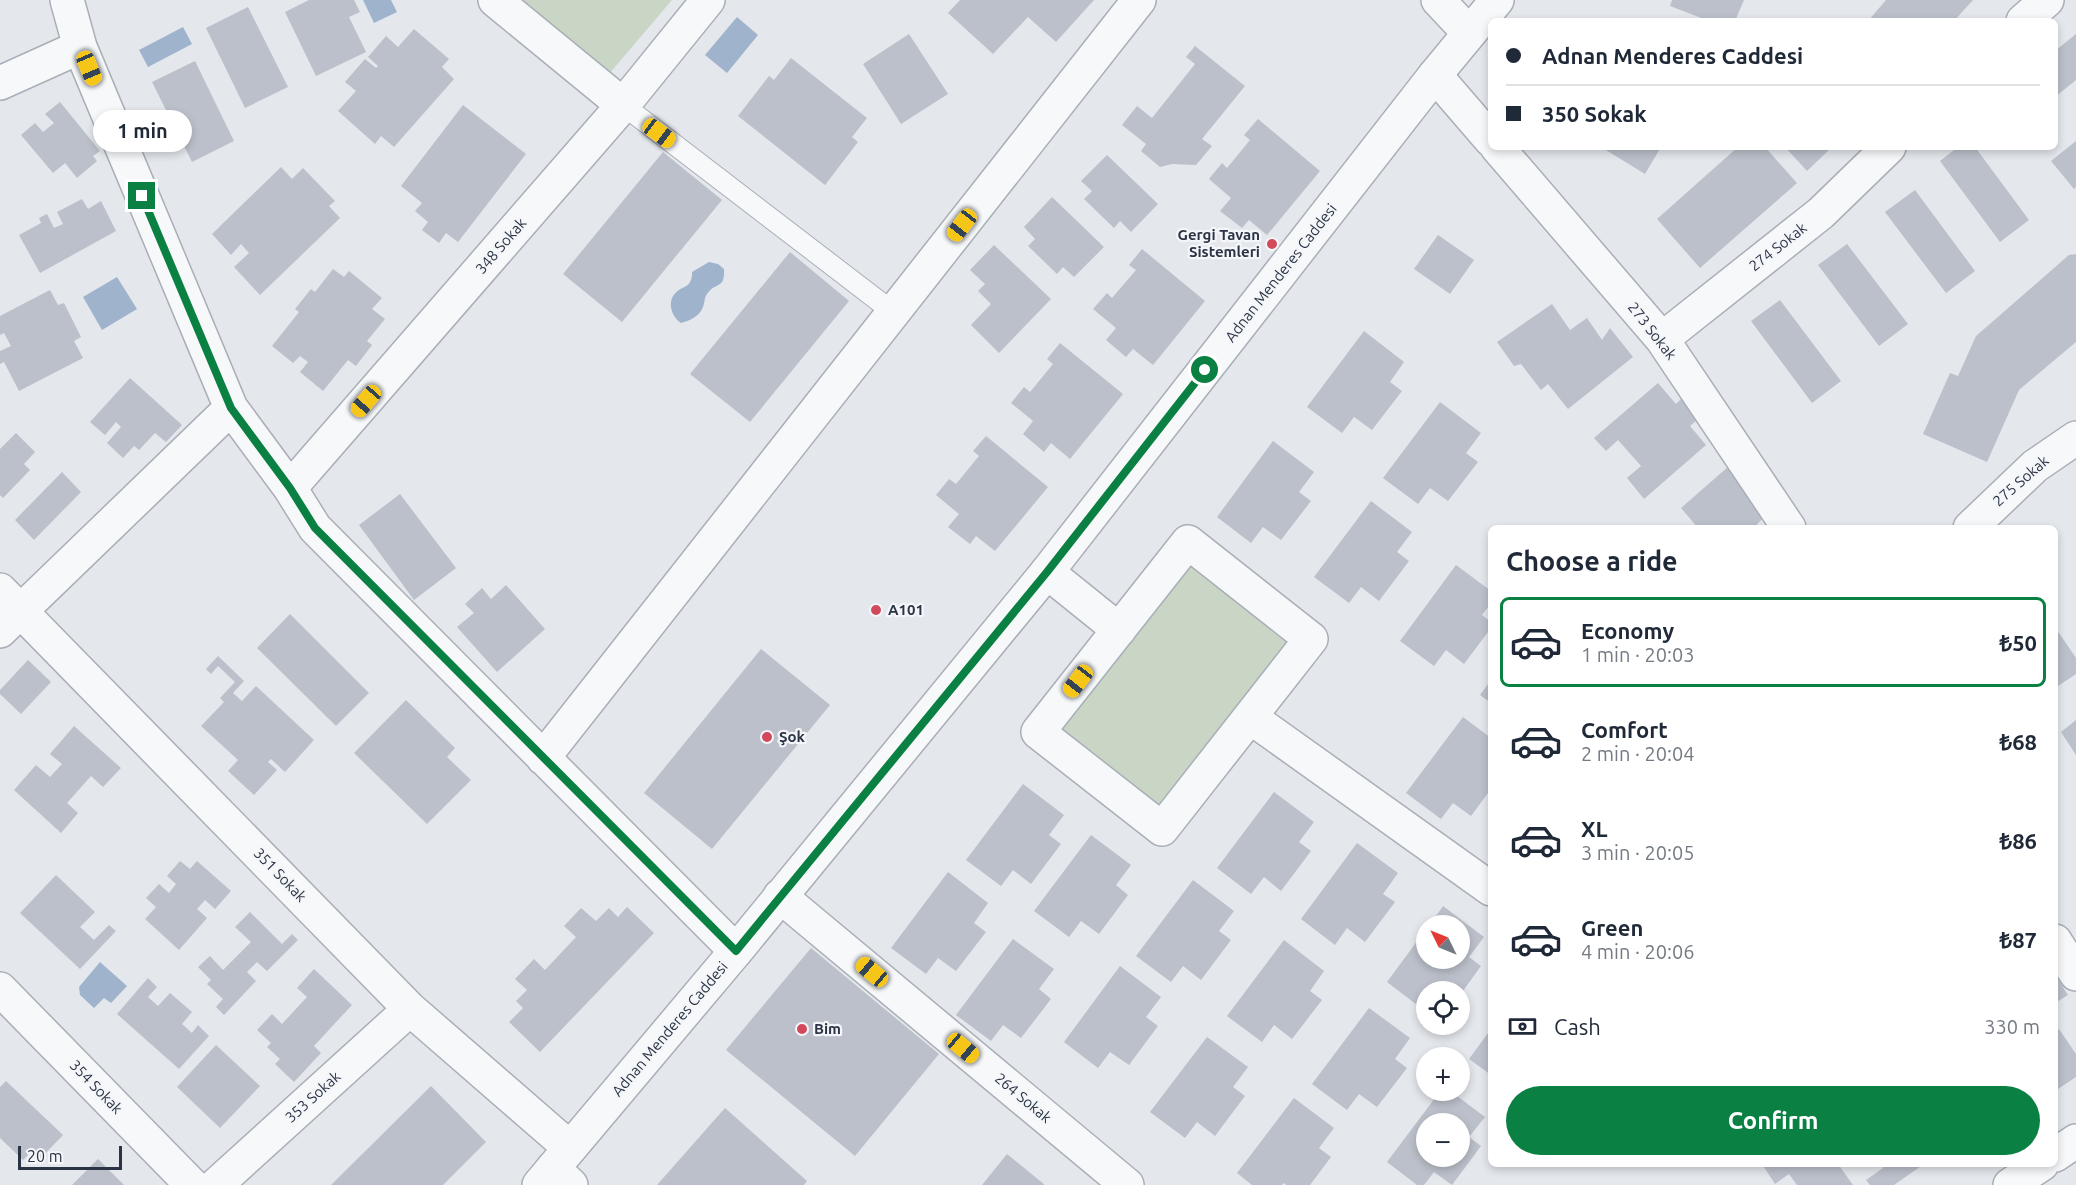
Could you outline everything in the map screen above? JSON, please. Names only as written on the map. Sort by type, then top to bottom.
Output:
[{"type":"street","points":[[495,0],[623,105]]},
{"type":"street","name":"348 Sokak","points":[[290,488],[623,105],[708,0]]},
{"type":"street","points":[[543,758],[1139,0]]},
{"type":"street","points":[[1438,0],[1469,33]]},
{"type":"street","name":"Adnan Menderes Caddesi","points":[[558,1171],[780,896],[1047,572],[1497,0]]},
{"type":"street","points":[[2026,18],[2047,0]]},
{"type":"street","points":[[76,2],[80,47],[231,408],[290,488],[315,528],[736,951]]},
{"type":"street","points":[[0,83],[80,47]]},
{"type":"street","points":[[1436,75],[1488,136]]},
{"type":"street","name":"273 Sokak","points":[[1500,150],[1662,339],[1787,525]]},
{"type":"street","name":"274 Sokak","points":[[1662,339],[1821,213],[1886,150]]},
{"type":"street","points":[[7,611],[231,408]]},
{"type":"street","name":"275 Sokak","points":[[1973,525],[2035,466],[2076,438]]},
{"type":"street","points":[[1188,542],[1311,639],[1162,829],[1038,732],[1119,630],[1188,542]]},
{"type":"street","points":[[1047,572],[1119,630]]},
{"type":"street","name":"351 Sokak","points":[[7,611],[410,1009],[558,1171]]},
{"type":"street","points":[[1250,717],[1488,887]]},
{"type":"street","name":"264 Sokak","points":[[780,896],[1127,1185]]},
{"type":"street","points":[[2058,946],[2076,974]]},
{"type":"street","name":"354 Sokak","points":[[0,989],[192,1185]]},
{"type":"street","name":"353 Sokak","points":[[216,1185],[410,1009]]},
{"type":"street","points":[[2058,1153],[2076,1141]]},
{"type":"street","points":[[2010,1185],[2037,1167]]},
{"type":"lane","points":[[623,105],[893,312]]},
{"type":"green space","points":[[517,0],[672,0],[609,74]]},
{"type":"green space","points":[[1190,549],[1305,638],[1164,820],[1050,731]]},
{"type":"water","points":[[363,0],[391,0],[397,12],[374,23]]},
{"type":"water","points":[[737,17],[758,35],[727,73],[705,55]]},
{"type":"water","points":[[183,27],[192,44],[148,67],[139,50]]},
{"type":"water","points":[[709,262],[718,264],[724,269],[723,280],[707,294],[699,313],[681,323],[672,312],[672,298],[675,293],[689,284],[692,272]]},
{"type":"water","points":[[117,277],[137,309],[102,330],[83,297]]},
{"type":"water","points":[[100,962],[127,986],[111,1003],[104,998],[94,1008],[80,995],[79,987]]},
{"type":"building","points":[[309,0],[354,0],[360,12],[349,17],[366,52],[316,76],[285,12]]},
{"type":"building","points":[[960,0],[1094,0],[1056,42],[1028,17],[993,54],[948,13]]},
{"type":"building","points":[[1672,0],[1744,0],[1736,18],[1701,18],[1670,6]]},
{"type":"building","points":[[1886,0],[1973,0],[1957,18],[1871,18]]},
{"type":"building","points":[[248,7],[288,87],[245,108],[206,28]]},
{"type":"building","points":[[414,29],[449,59],[442,67],[454,79],[394,147],[381,136],[375,144],[338,111],[356,91],[345,82],[365,59],[376,68],[378,66],[368,57],[386,36],[398,47]]},
{"type":"building","points":[[909,34],[948,94],[901,124],[863,64]]},
{"type":"building","points":[[2076,34],[2076,80],[2058,95],[2058,49]]},
{"type":"building","points":[[1195,46],[1245,86],[1202,139],[1212,146],[1196,165],[1172,164],[1160,167],[1141,151],[1146,144],[1122,125],[1137,106],[1152,118],[1195,64],[1186,57]]},
{"type":"building","points":[[791,58],[867,118],[852,137],[858,142],[825,185],[738,116],[769,76],[774,80]]},
{"type":"building","points":[[195,61],[234,141],[192,162],[152,82]]},
{"type":"building","points":[[60,102],[100,151],[93,156],[97,161],[77,178],[65,163],[53,173],[21,135],[35,123],[43,132],[54,123],[45,114]]},
{"type":"building","points":[[463,105],[526,154],[458,242],[446,233],[439,243],[422,230],[428,222],[415,211],[422,203],[401,186]]},
{"type":"building","points":[[1258,119],[1320,171],[1267,235],[1249,220],[1242,228],[1220,211],[1231,198],[1209,179],[1222,163],[1227,168],[1250,140],[1244,135]]},
{"type":"building","points":[[2076,141],[2076,187],[2074,189],[2051,161]]},
{"type":"building","points":[[1606,150],[1659,150],[1645,174]]},
{"type":"building","points":[[1735,150],[1768,150],[1797,183],[1700,268],[1657,219]]},
{"type":"building","points":[[1788,150],[1829,150],[1807,171]]},
{"type":"building","points":[[1954,150],[1977,150],[2029,220],[2000,242],[1940,161]]},
{"type":"building","points":[[663,152],[722,200],[622,322],[563,274]]},
{"type":"building","points":[[1107,155],[1158,204],[1131,232],[1120,221],[1114,228],[1084,199],[1092,191],[1081,181]]},
{"type":"building","points":[[281,167],[292,179],[303,168],[335,201],[329,206],[340,218],[260,295],[234,267],[249,253],[241,244],[231,255],[212,234]]},
{"type":"building","points":[[1915,190],[1975,271],[1946,293],[1885,212]]},
{"type":"building","points":[[1052,197],[1104,247],[1074,277],[1063,267],[1057,274],[1028,246],[1035,239],[1024,227]]},
{"type":"building","points":[[82,199],[88,209],[101,201],[116,231],[40,273],[19,235],[41,223],[39,218],[47,214],[54,228],[63,224],[57,212]]},
{"type":"building","points":[[1438,235],[1474,260],[1450,294],[1414,269]]},
{"type":"building","points":[[1847,244],[1908,324],[1879,346],[1818,265]]},
{"type":"building","points":[[994,245],[1051,299],[999,353],[971,325],[991,304],[978,291],[985,284],[970,270]]},
{"type":"building","points":[[1142,249],[1205,301],[1153,365],[1133,349],[1126,357],[1106,340],[1116,328],[1093,309],[1107,293],[1112,298],[1136,270],[1129,265]]},
{"type":"building","points":[[790,252],[849,301],[750,422],[690,374]]},
{"type":"building","points":[[2076,254],[2076,342],[2019,390],[1987,462],[1923,434],[1950,373],[1958,376],[1976,336],[2069,255]]},
{"type":"building","points":[[333,269],[344,277],[349,271],[382,298],[372,309],[385,319],[367,341],[372,345],[356,366],[348,360],[323,391],[300,372],[308,362],[300,356],[293,363],[272,346],[299,312],[295,309],[311,289],[315,292]]},
{"type":"building","points":[[50,290],[58,305],[64,303],[81,337],[74,341],[83,358],[19,391],[4,362],[0,364],[0,351],[11,346],[4,333],[0,335],[0,316]]},
{"type":"building","points":[[1780,300],[1841,381],[1812,403],[1751,321]]},
{"type":"building","points":[[1552,304],[1570,330],[1587,318],[1602,340],[1610,328],[1633,357],[1568,409],[1548,384],[1541,390],[1521,364],[1514,366],[1497,342]]},
{"type":"building","points":[[1364,331],[1404,362],[1390,382],[1402,391],[1372,430],[1354,417],[1342,433],[1307,407]]},
{"type":"building","points":[[1060,343],[1123,394],[1070,459],[1051,443],[1044,452],[1023,434],[1033,421],[1011,403],[1024,387],[1030,392],[1053,364],[1047,359]]},
{"type":"building","points":[[130,378],[182,425],[166,442],[155,433],[139,450],[134,446],[123,458],[107,443],[121,427],[116,422],[105,435],[90,422]]},
{"type":"building","points":[[1658,383],[1676,404],[1681,399],[1698,419],[1690,426],[1706,445],[1644,499],[1627,478],[1641,466],[1618,440],[1606,451],[1594,438]]},
{"type":"building","points":[[1440,402],[1481,433],[1466,453],[1478,462],[1448,501],[1430,488],[1418,504],[1383,478]]},
{"type":"building","points":[[16,433],[35,452],[24,464],[30,470],[3,498],[0,495],[0,449]]},
{"type":"building","points":[[986,436],[1048,487],[995,551],[976,536],[970,544],[948,527],[959,514],[936,495],[949,479],[956,484],[979,456],[973,451]]},
{"type":"building","points":[[1273,441],[1314,472],[1299,492],[1311,501],[1281,540],[1263,527],[1251,543],[1217,517]]},
{"type":"building","points":[[1729,466],[1769,513],[1758,525],[1695,525],[1681,508]]},
{"type":"building","points":[[62,472],[81,492],[34,540],[15,520]]},
{"type":"building","points":[[400,494],[456,568],[414,600],[359,525]]},
{"type":"building","points":[[1371,501],[1412,532],[1397,552],[1409,561],[1379,601],[1361,587],[1349,603],[1314,577]]},
{"type":"building","points":[[1456,565],[1488,589],[1488,607],[1482,615],[1488,620],[1488,632],[1464,664],[1446,650],[1434,666],[1400,641]]},
{"type":"building","points":[[506,585],[545,629],[497,672],[457,627],[474,613],[465,604],[482,588],[491,599]]},
{"type":"building","points":[[290,614],[369,693],[336,726],[257,648]]},
{"type":"building","points":[[2058,631],[2076,658],[2076,674],[2058,686]]},
{"type":"building","points":[[761,649],[830,705],[712,849],[644,793]]},
{"type":"building","points":[[218,656],[244,681],[233,693],[242,701],[256,686],[314,740],[285,772],[271,759],[268,762],[277,770],[254,795],[228,771],[238,760],[201,726],[224,702],[220,698],[235,682],[218,666],[211,674],[206,669]]},
{"type":"building","points":[[28,660],[51,682],[21,714],[0,694],[0,690]]},
{"type":"building","points":[[1488,684],[1488,701],[1480,695]]},
{"type":"building","points":[[406,700],[455,748],[447,757],[471,780],[427,824],[354,753]]},
{"type":"building","points":[[1463,717],[1488,736],[1488,793],[1471,816],[1453,803],[1441,819],[1406,793]]},
{"type":"building","points":[[2076,720],[2076,755],[2061,732]]},
{"type":"building","points":[[74,726],[121,768],[103,787],[91,776],[67,803],[78,813],[61,833],[14,790],[36,765],[50,777],[62,764],[50,754]]},
{"type":"building","points":[[1023,784],[1064,815],[1049,835],[1061,844],[1031,884],[1013,870],[1001,886],[966,860]]},
{"type":"building","points":[[1274,792],[1314,822],[1299,842],[1311,851],[1281,891],[1264,877],[1251,894],[1217,868]]},
{"type":"building","points":[[1091,835],[1131,865],[1116,885],[1128,895],[1099,934],[1081,921],[1069,937],[1034,911]]},
{"type":"building","points":[[1357,843],[1398,873],[1383,894],[1395,902],[1365,942],[1347,928],[1335,945],[1301,919]]},
{"type":"building","points":[[180,861],[190,869],[197,861],[231,891],[215,909],[205,900],[197,909],[207,918],[179,950],[145,919],[156,907],[146,898],[159,884],[169,893],[176,884],[167,876]]},
{"type":"building","points":[[948,872],[988,903],[974,923],[986,932],[956,971],[938,958],[926,974],[891,948]]},
{"type":"building","points":[[56,875],[95,912],[80,927],[94,940],[109,925],[116,931],[80,969],[20,913]]},
{"type":"building","points":[[1193,880],[1234,911],[1219,931],[1231,940],[1201,980],[1183,966],[1171,982],[1136,956]]},
{"type":"building","points":[[1443,906],[1455,915],[1437,915]]},
{"type":"building","points":[[627,907],[654,933],[540,1052],[509,1022],[523,1008],[516,1001],[527,990],[515,979],[534,959],[545,970],[576,937],[564,926],[581,908],[596,921],[609,908],[618,917]]},
{"type":"building","points":[[250,912],[282,944],[292,934],[298,940],[267,971],[257,962],[247,972],[256,981],[224,1015],[216,1007],[223,999],[207,984],[211,980],[198,967],[210,956],[223,970],[251,942],[235,927]]},
{"type":"building","points":[[1470,926],[1484,937],[1470,956]]},
{"type":"building","points":[[1013,939],[1054,969],[1039,989],[1051,999],[1021,1038],[1003,1025],[991,1041],[956,1015]]},
{"type":"building","points":[[1284,940],[1324,971],[1310,991],[1322,1000],[1292,1039],[1274,1025],[1262,1042],[1227,1016]]},
{"type":"building","points":[[1416,943],[1416,969],[1470,969],[1470,958],[1481,966],[1470,981],[1416,981],[1416,1004],[1387,982]]},
{"type":"building","points":[[811,948],[939,1054],[855,1156],[726,1050]]},
{"type":"building","points":[[1120,966],[1161,997],[1146,1017],[1158,1026],[1129,1065],[1110,1052],[1098,1068],[1064,1042]]},
{"type":"building","points":[[314,969],[352,1005],[314,1046],[321,1053],[294,1082],[275,1064],[280,1059],[267,1047],[271,1043],[257,1030],[272,1014],[282,1024],[307,997],[297,988]]},
{"type":"building","points":[[148,978],[157,987],[148,997],[158,1006],[170,993],[192,1012],[182,1024],[192,1033],[198,1025],[209,1036],[179,1069],[117,1014]]},
{"type":"building","points":[[2058,980],[2068,995],[2058,1001]]},
{"type":"building","points":[[1369,1008],[1410,1038],[1395,1059],[1407,1068],[1377,1107],[1359,1094],[1347,1110],[1312,1084]]},
{"type":"building","points":[[2058,1030],[2076,1054],[2076,1077],[2058,1089]]},
{"type":"building","points":[[1488,1033],[1488,1073],[1470,1058]]},
{"type":"building","points":[[1207,1037],[1248,1067],[1233,1087],[1245,1096],[1215,1136],[1197,1122],[1185,1138],[1150,1112]]},
{"type":"building","points":[[216,1045],[260,1086],[220,1128],[177,1087]]},
{"type":"building","points":[[6,1081],[63,1135],[40,1159],[32,1151],[23,1160],[0,1138],[0,1087]]},
{"type":"building","points":[[431,1086],[486,1142],[443,1185],[331,1185]]},
{"type":"building","points":[[1294,1098],[1334,1128],[1319,1148],[1331,1157],[1310,1185],[1286,1185],[1284,1183],[1282,1185],[1252,1185],[1237,1173]]},
{"type":"building","points":[[1433,1101],[1464,1101],[1485,1117],[1470,1136],[1470,1113],[1424,1113]]},
{"type":"building","points":[[725,1108],[807,1181],[804,1185],[657,1185]]},
{"type":"building","points":[[1416,1123],[1416,1167],[1465,1167],[1452,1185],[1434,1172],[1424,1185],[1417,1185],[1387,1162]]},
{"type":"building","points":[[1470,1138],[1481,1146],[1470,1161]]},
{"type":"building","points":[[1007,1154],[1045,1185],[982,1185]]},
{"type":"building","points":[[98,1159],[124,1185],[72,1185]]},
{"type":"building","points":[[1764,1167],[1840,1167],[1853,1185],[1797,1185],[1789,1174],[1775,1184]]},
{"type":"building","points":[[1920,1167],[1894,1185],[1870,1185],[1866,1180],[1883,1168]]},
{"type":"place","name":"Gergi Tavan Sistemleri","points":[[1272,244]]},
{"type":"place","name":"A101","points":[[876,610]]},
{"type":"place","name":"Şok","points":[[767,737]]},
{"type":"place","name":"Bim","points":[[802,1029]]},
{"type":"route","points":[[142,196],[231,408],[290,488],[315,528],[736,951],[1047,572],[1205,370]]}]
